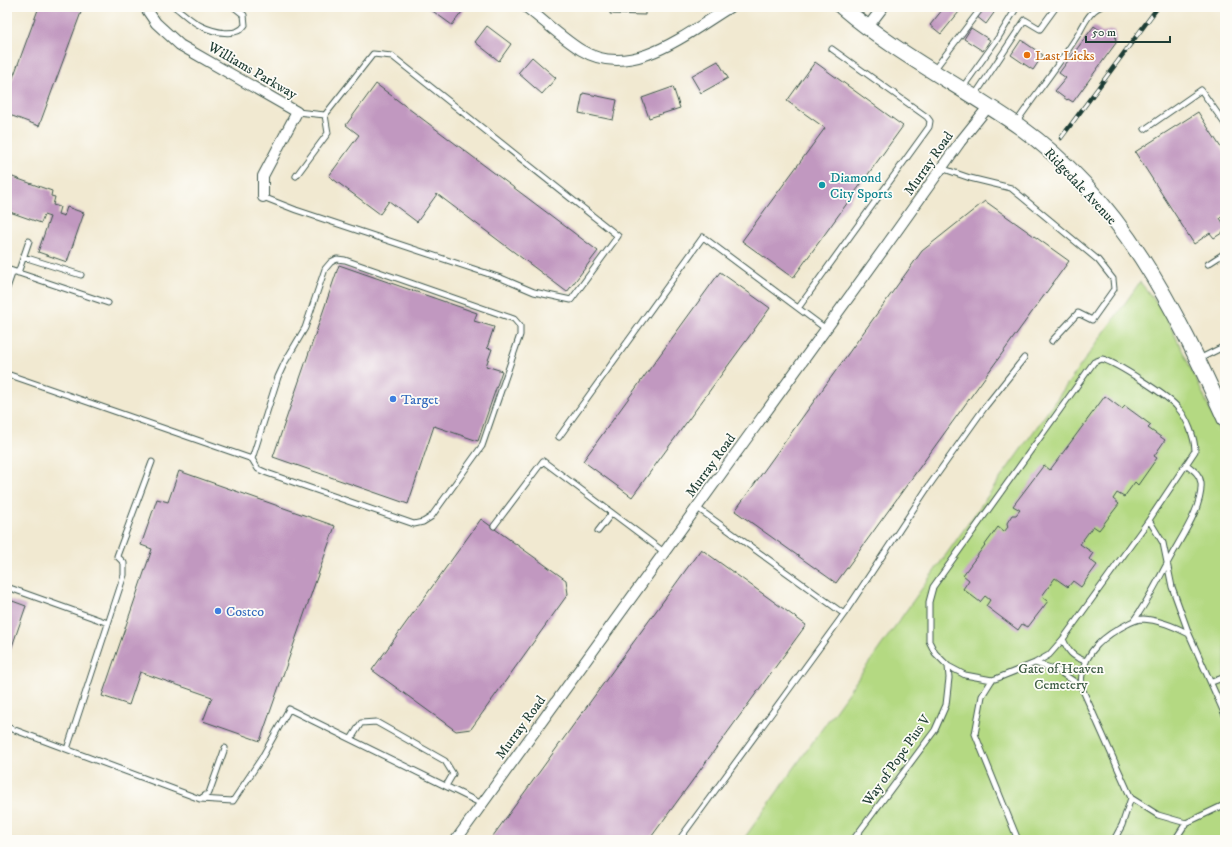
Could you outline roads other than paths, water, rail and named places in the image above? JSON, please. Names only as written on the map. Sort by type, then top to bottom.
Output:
[{"type":"main road","name":"Ridgedale Avenue","points":[[842,7],[867,28],[1015,124],[1049,150],[1073,174],[1128,238],[1150,269],[1173,309],[1225,418]]},
{"type":"street","name":"Williams Parkway","points":[[145,7],[156,23],[180,45],[297,112],[263,176],[263,197]]},
{"type":"street","points":[[526,7],[581,50],[611,60],[626,60],[642,57],[657,51],[730,7]]},
{"type":"street","points":[[867,28],[883,7]]},
{"type":"street","name":"Murray Road","points":[[456,840],[941,168],[988,107]]},
{"type":"lane","points":[[175,7],[200,26],[209,30],[234,33],[242,29],[245,25],[244,15],[234,7]]},
{"type":"lane","points":[[933,72],[982,7]]},
{"type":"lane","points":[[967,94],[1017,7]]},
{"type":"lane","points":[[967,94],[1025,20],[1040,29],[1056,7]]},
{"type":"lane","points":[[1015,124],[1068,51],[1088,18],[1096,9],[1100,8]]},
{"type":"lane","points":[[799,307],[929,127],[930,121],[927,117],[832,49]]},
{"type":"lane","points":[[263,197],[296,210],[501,278],[534,292],[571,300],[618,236],[392,56],[373,54],[325,115],[328,133],[296,176]]},
{"type":"lane","points":[[1144,128],[1201,90],[1225,124]]},
{"type":"lane","points":[[297,112],[325,115]]},
{"type":"lane","points":[[941,168],[970,178],[1011,188],[1098,260],[1113,279],[1114,289],[1092,320],[1078,313],[1052,341]]},
{"type":"lane","points":[[559,437],[703,237],[799,307],[826,329]]},
{"type":"lane","points":[[7,288],[24,257],[29,241]]},
{"type":"lane","points":[[1208,264],[1225,253]]},
{"type":"lane","points":[[24,257],[81,275]]},
{"type":"lane","points":[[7,374],[252,459],[258,469],[414,524],[423,522],[431,517],[482,446],[520,335],[520,326],[514,319],[353,262],[337,259],[331,262],[325,269],[305,328],[278,377],[252,459]]},
{"type":"lane","points":[[7,269],[108,303]]},
{"type":"lane","points":[[1198,359],[1225,346]]},
{"type":"lane","points":[[679,840],[844,614],[926,490],[985,407],[1024,358]]},
{"type":"lane","points":[[1102,359],[1110,361],[1179,409],[1195,442],[1195,451],[1186,464],[1063,639],[1049,655],[1035,663],[992,680],[965,675],[948,666],[935,653],[929,641],[929,602],[933,587],[1094,362],[1102,359]]},
{"type":"lane","points":[[494,526],[542,461],[664,552]]},
{"type":"lane","points":[[67,749],[125,568],[124,563],[117,556],[152,462]]},
{"type":"lane","points":[[1186,464],[1199,476],[1201,484],[1190,523],[1168,561],[1155,588],[1134,620],[1104,638],[1086,661],[1081,673],[1081,686],[1131,798],[1158,815],[1186,823]]},
{"type":"lane","points":[[696,507],[844,614]]},
{"type":"lane","points":[[598,531],[612,513]]},
{"type":"lane","points":[[1148,520],[1163,543],[1168,561],[1172,587],[1189,634],[1222,702],[1225,715]]},
{"type":"lane","points":[[7,588],[108,623]]},
{"type":"lane","points":[[1134,620],[1160,621],[1189,634]]},
{"type":"lane","points":[[1063,639],[1067,649],[1075,658],[1086,661]]},
{"type":"lane","points":[[1035,663],[1057,670],[1081,686]]},
{"type":"lane","name":"Way of Pope Pius V","points":[[853,840],[935,730],[946,705],[949,678],[948,666]]},
{"type":"lane","points":[[1212,682],[1225,677]]},
{"type":"lane","points":[[992,680],[982,696],[975,734],[1018,840]]},
{"type":"lane","points":[[7,727],[200,799],[233,801],[261,759],[289,709],[482,804]]},
{"type":"lane","points":[[351,739],[362,723],[376,722],[445,761],[453,774],[446,786]]},
{"type":"lane","points":[[200,799],[209,793],[225,748]]},
{"type":"lane","points":[[1114,840],[1122,825],[1131,798]]},
{"type":"lane","points":[[1175,840],[1186,823],[1223,807],[1225,800]]},
{"type":"railway","points":[[1061,138],[1158,7]]},
{"type":"place","name":"Last Licks","points":[[1027,55]]},
{"type":"place","name":"Diamond City Sports","points":[[822,185]]},
{"type":"place","name":"Target","points":[[393,399]]},
{"type":"place","name":"Costco","points":[[218,611]]},
{"type":"park label","name":"Gate of Heaven Cemetery","points":[[1061,676]]}]
